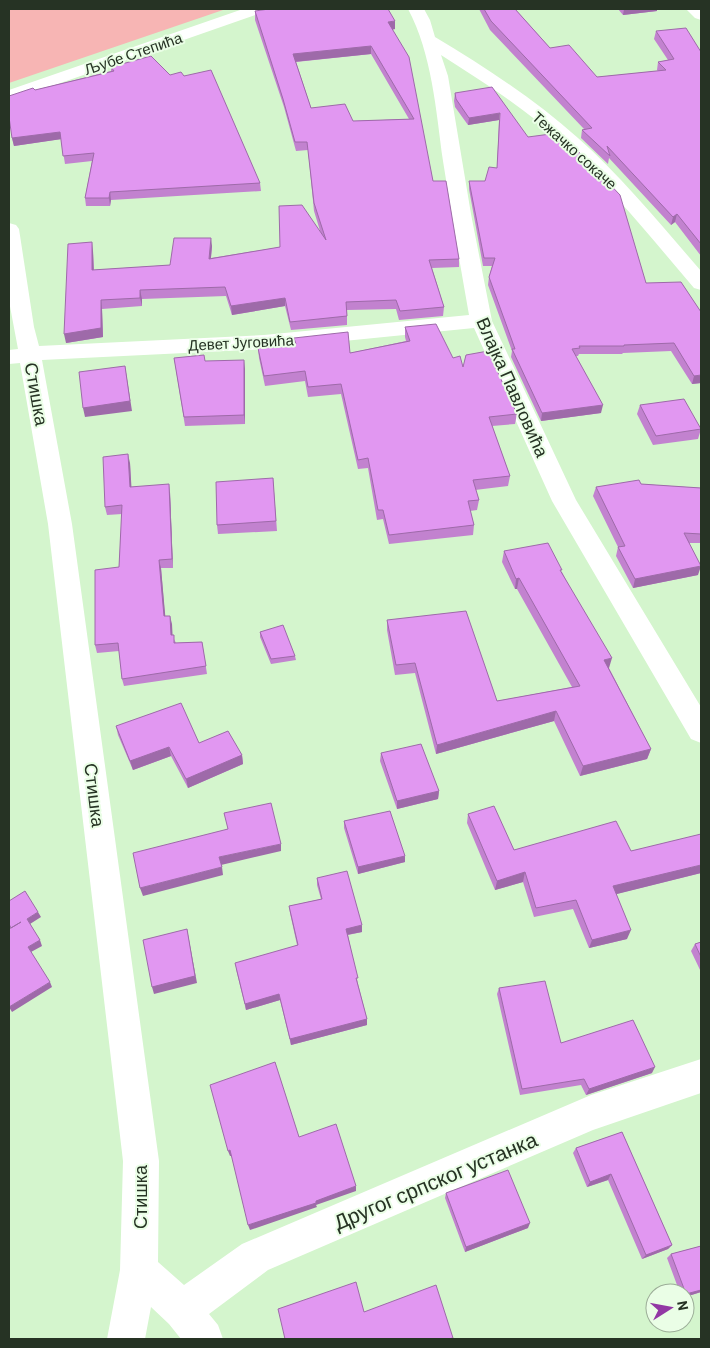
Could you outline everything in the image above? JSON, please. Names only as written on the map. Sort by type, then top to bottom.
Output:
[{"type":"street","name":"Љубе Степића","points":[[9,96],[258,9]]},
{"type":"street","name":"Влајка Павловића","points":[[416,9],[422,20],[439,76],[461,214],[481,321],[564,501],[701,731]]},
{"type":"street","points":[[694,9],[701,15]]},
{"type":"street","name":"Тежачко сокаче","points":[[427,39],[487,75],[571,142],[620,190],[701,284]]},
{"type":"street","name":"Стишка","points":[[9,229],[23,327],[19,356],[60,524],[141,1161],[139,1270],[126,1339]]},
{"type":"street","name":"Девет Југовића","points":[[19,356],[264,342],[481,321]]},
{"type":"street","name":"Другог српског устанка","points":[[194,1325],[217,1284],[255,1258],[591,1113],[701,1076]]},
{"type":"street","points":[[139,1270],[194,1325]]},
{"type":"shaded area","points":[[9,9],[226,9],[9,83]]},
{"type":"building","points":[[269,9],[388,9],[395,21],[388,22],[409,57],[433,181],[446,181],[459,259],[429,260],[444,307],[400,311],[396,300],[346,302],[347,316],[290,322],[285,298],[231,306],[225,287],[140,290],[140,298],[101,300],[101,328],[64,334],[68,244],[92,242],[92,270],[170,265],[174,238],[211,238],[209,259],[280,247],[279,206],[302,205],[326,240],[314,203],[307,142],[295,142],[255,11]],"holes":[[[371,46],[414,119],[353,121],[345,104],[311,108],[293,54]]]},
{"type":"building","points":[[484,9],[515,9],[550,48],[569,45],[597,77],[666,70],[658,62],[674,59],[656,31],[686,28],[701,52],[701,244],[677,214],[673,217],[607,146],[610,156],[582,130],[592,128],[491,21]]},
{"type":"building","points":[[151,56],[170,75],[181,72],[184,76],[211,70],[260,183],[110,192],[109,198],[85,198],[94,153],[63,156],[60,132],[12,138],[9,96],[33,88],[35,90],[114,71],[111,67]]},
{"type":"building","points":[[492,87],[528,137],[558,133],[620,195],[646,283],[681,282],[701,312],[701,375],[694,376],[674,343],[579,346],[580,348],[572,349],[603,405],[542,413],[512,349],[515,349],[489,277],[495,258],[484,258],[469,181],[485,181],[489,167],[497,168],[500,113],[469,118],[456,99],[455,93]]},
{"type":"building","points":[[436,324],[453,358],[460,356],[463,367],[466,355],[488,351],[517,414],[489,417],[510,476],[473,480],[479,500],[468,501],[474,525],[389,535],[383,510],[378,510],[368,458],[358,460],[341,384],[308,387],[305,371],[264,376],[258,348],[296,344],[294,338],[348,332],[350,353],[410,341],[405,327]]},
{"type":"building","points":[[204,355],[205,361],[244,360],[244,415],[184,417],[174,358]]},
{"type":"building","points":[[125,366],[130,401],[83,408],[79,372]]},
{"type":"building","points":[[684,399],[701,429],[656,436],[640,405]]},
{"type":"building","points":[[128,454],[130,487],[169,484],[172,559],[159,560],[164,616],[170,616],[171,635],[174,635],[174,643],[202,642],[206,666],[122,679],[118,643],[95,645],[95,570],[119,567],[122,505],[105,507],[103,457]]},
{"type":"building","points":[[273,478],[276,521],[217,525],[216,482]]},
{"type":"building","points":[[639,480],[641,484],[701,488],[701,534],[684,533],[701,566],[635,579],[618,547],[625,546],[596,487]]},
{"type":"building","points":[[548,543],[562,570],[560,570],[612,658],[604,660],[651,749],[583,766],[556,711],[437,745],[415,663],[396,665],[387,620],[466,611],[497,701],[580,686],[519,578],[516,579],[504,551]]},
{"type":"building","points":[[283,625],[295,656],[271,659],[260,632]]},
{"type":"building","points":[[181,703],[199,743],[228,731],[242,755],[186,779],[169,747],[130,761],[116,726]]},
{"type":"building","points":[[421,744],[439,791],[397,801],[381,753]]},
{"type":"building","points":[[271,803],[281,844],[219,857],[222,867],[140,888],[133,853],[228,829],[224,813]]},
{"type":"building","points":[[494,806],[514,850],[616,821],[631,851],[701,834],[701,865],[613,886],[631,930],[592,940],[576,900],[536,908],[525,872],[497,881],[468,814]]},
{"type":"building","points":[[390,811],[405,856],[358,867],[344,821]]},
{"type":"building","points":[[347,871],[362,925],[346,929],[367,1019],[290,1039],[279,994],[245,1004],[235,963],[298,945],[289,906],[322,899],[317,878]]},
{"type":"building","points":[[25,891],[38,912],[27,919],[40,940],[28,947],[50,982],[9,1007],[9,929],[11,928],[9,924],[9,901]]},
{"type":"building","points":[[187,929],[195,976],[152,987],[143,940]]},
{"type":"building","points":[[701,942],[701,957],[695,944]]},
{"type":"building","points":[[545,981],[561,1043],[633,1020],[655,1067],[589,1089],[584,1079],[522,1089],[499,988]]},
{"type":"building","points":[[275,1062],[299,1137],[336,1124],[356,1186],[316,1201],[316,1203],[248,1225],[230,1150],[228,1151],[210,1085]]},
{"type":"building","points":[[622,1132],[672,1245],[646,1255],[611,1174],[590,1182],[576,1148]]},
{"type":"building","points":[[508,1170],[530,1223],[466,1247],[446,1193]]},
{"type":"building","points":[[701,1246],[701,1290],[695,1292],[695,1283],[682,1283],[671,1254]]},
{"type":"building","points":[[356,1282],[364,1312],[436,1285],[453,1338],[285,1339],[278,1309]]}]
